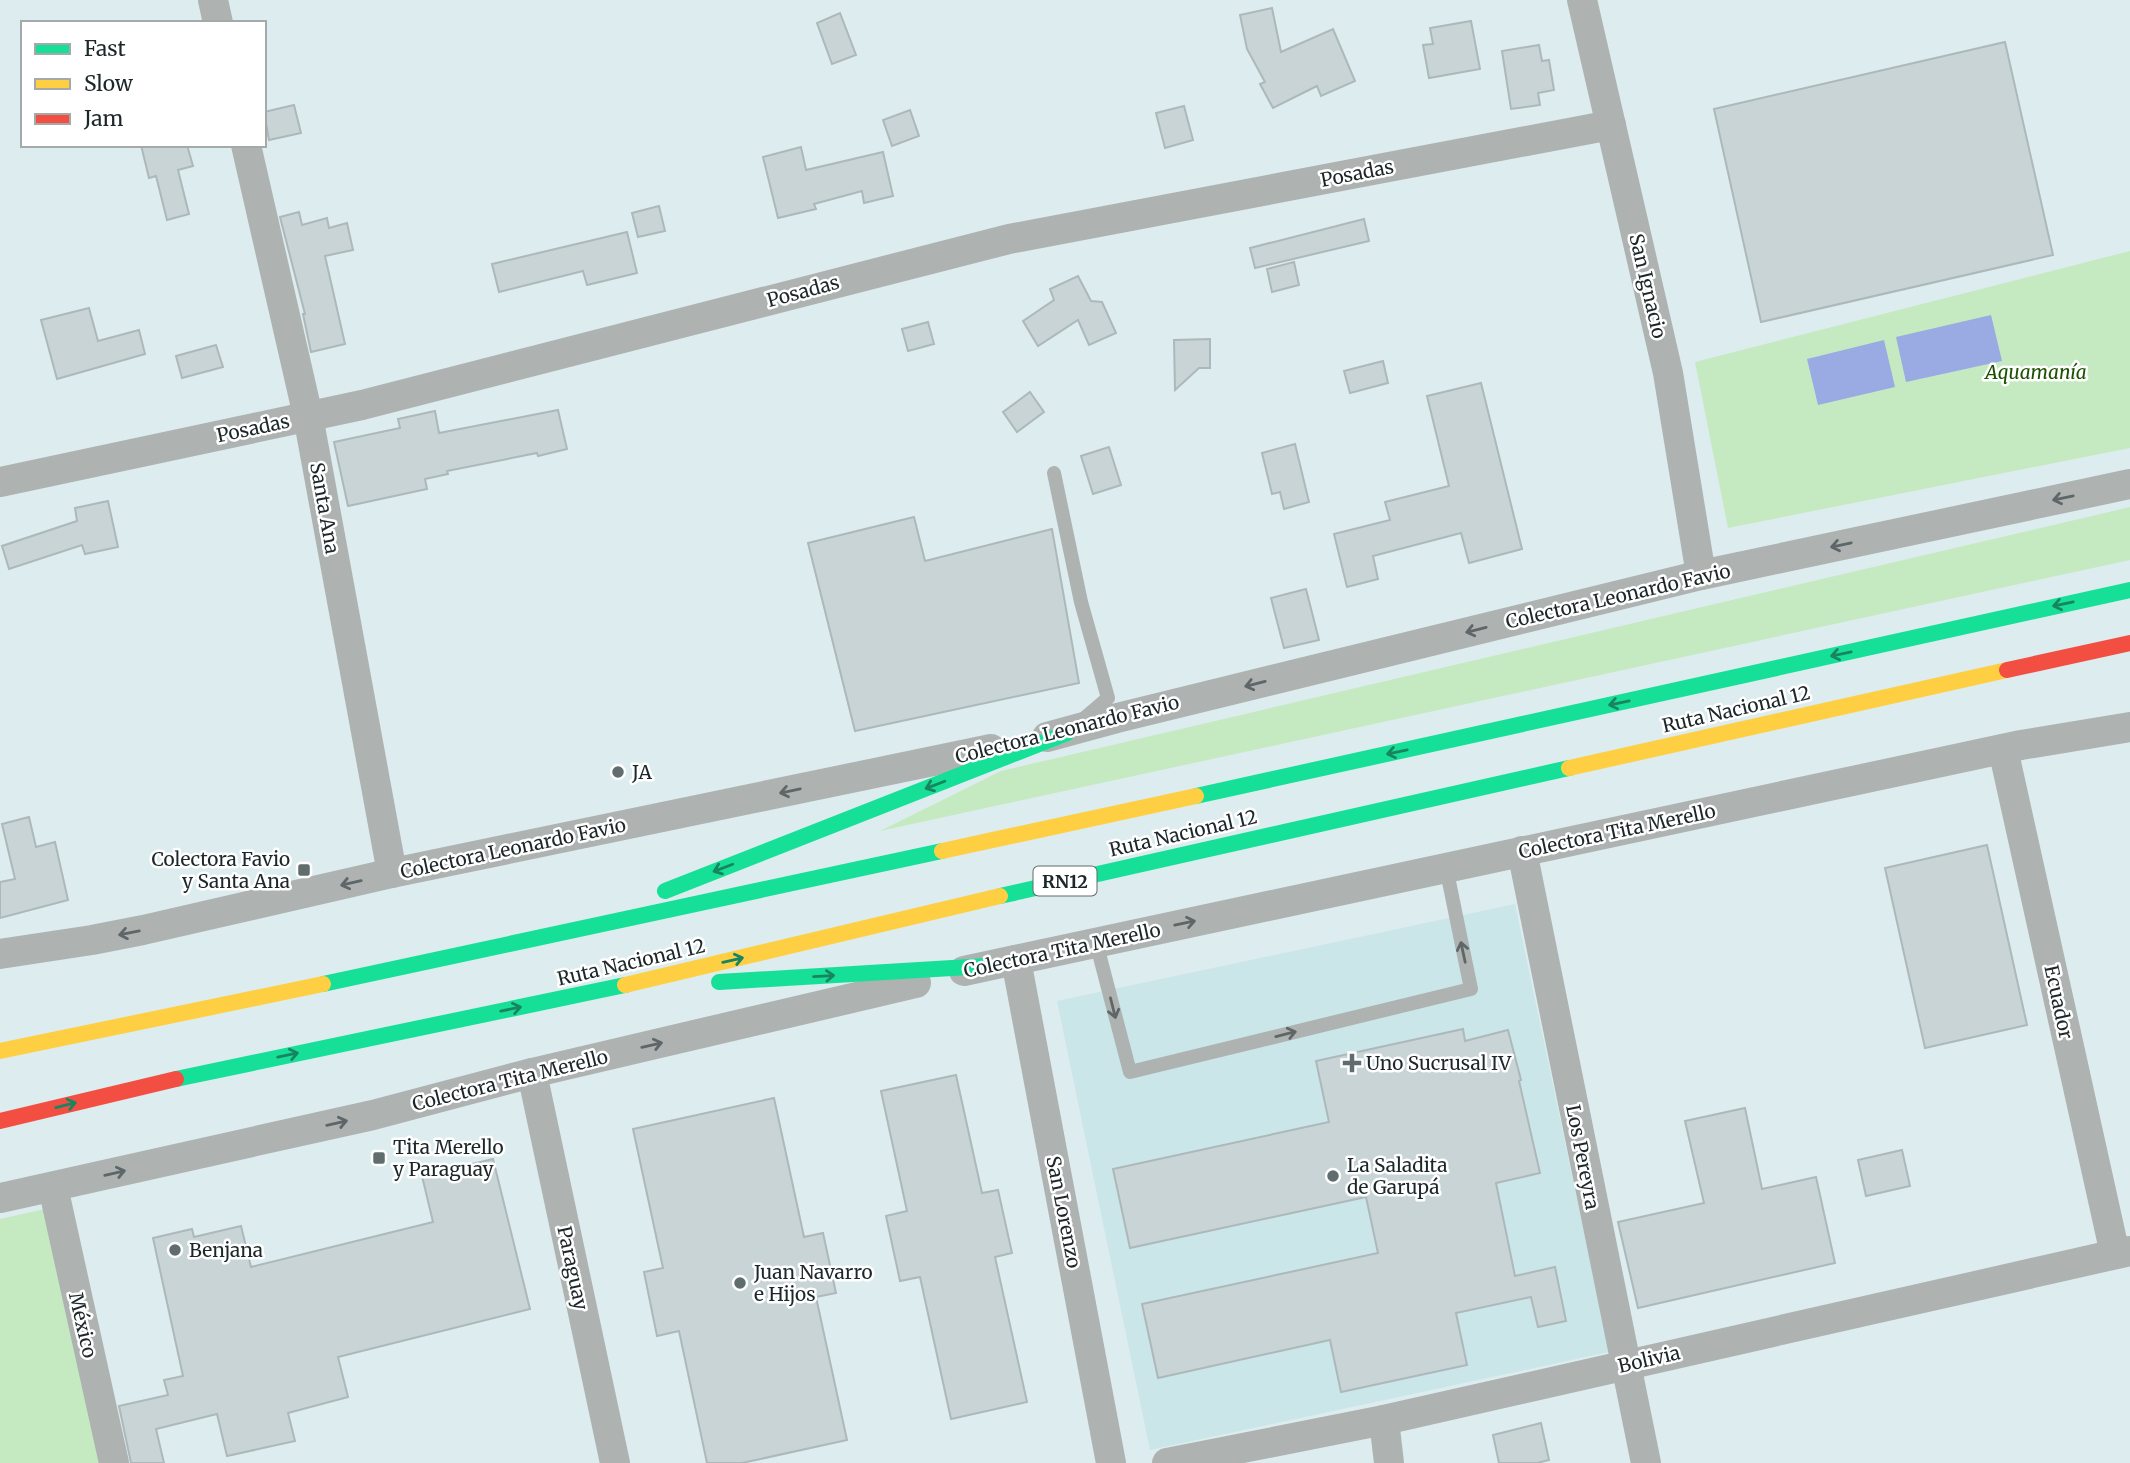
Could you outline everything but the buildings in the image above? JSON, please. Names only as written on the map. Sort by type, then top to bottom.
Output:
[{"type":"highway","name":"Ruta Nacional 12","points":[[0,1051],[1121,813],[2130,590]]},
{"type":"highway","name":"Ruta Nacional 12","points":[[0,1121],[214,1070],[609,989],[1128,866],[2130,643]]},
{"type":"highway","points":[[563,931],[1067,733]]},
{"type":"highway","points":[[609,989],[985,966]]},
{"type":"street","points":[[213,0],[218,21]]},
{"type":"street","name":"San Ignacio","points":[[1582,0],[1668,373],[1701,575]]},
{"type":"street","name":"Posadas","points":[[0,482],[362,405],[1009,239],[1611,125]]},
{"type":"street","name":"Santa Ana","points":[[246,147],[308,416],[392,873]]},
{"type":"street","name":"Colectora Leonardo Favio","points":[[0,954],[143,930],[392,873],[1067,733],[1117,718],[1701,575],[2130,484]]},
{"type":"street","name":"Colectora Tita Merello","points":[[0,1198],[373,1115],[532,1073],[985,966],[2003,749],[2130,727]]},
{"type":"street","name":"Ecuador","points":[[2003,749],[2122,1252]]},
{"type":"street","name":"Los Pereyra","points":[[1522,851],[1646,1463]]},
{"type":"street","name":"San Lorenzo","points":[[1016,960],[1111,1463]]},
{"type":"street","name":"Paraguay","points":[[532,1073],[615,1463]]},
{"type":"street","name":"México","points":[[53,1187],[114,1463]]},
{"type":"street","name":"Bolivia","points":[[1167,1463],[1384,1420],[2122,1252]]},
{"type":"street","points":[[1384,1420],[1389,1463]]},
{"type":"lane","points":[[1054,473],[1081,602],[1108,698],[1067,733]]},
{"type":"lane","points":[[1096,942],[1130,1072],[1471,989],[1446,867]]},
{"type":"shaded area","name":"La Saladita de Garupá","points":[[1515,904],[1609,1352],[1150,1450],[1057,1001]]},
{"type":"green space","name":"Aquamanía","points":[[2130,251],[2130,448],[1728,528],[1695,362]]},
{"type":"green space","points":[[2130,507],[2130,560],[880,831],[1001,771]]},
{"type":"green space","points":[[45,1209],[105,1463],[0,1463],[0,1219]]},
{"type":"water","points":[[1991,315],[2002,361],[1906,382],[1896,337]]},
{"type":"water","points":[[1884,340],[1895,387],[1818,405],[1807,359]]},
{"type":"traffic: fast","points":[[1196,796],[2130,590]]},
{"type":"traffic: fast","points":[[665,891],[1067,733]]},
{"type":"traffic: fast","points":[[1000,896],[1569,768]]},
{"type":"traffic: fast","points":[[323,984],[942,851]]},
{"type":"traffic: fast","points":[[719,982],[985,966]]},
{"type":"traffic: fast","points":[[176,1079],[625,985]]},
{"type":"traffic: slow","points":[[1569,768],[2007,670]]},
{"type":"traffic: slow","points":[[942,851],[1196,796]]},
{"type":"traffic: slow","points":[[625,985],[1000,896]]},
{"type":"traffic: slow","points":[[0,1051],[323,984]]},
{"type":"traffic: jam","points":[[2007,670],[2130,643]]},
{"type":"traffic: jam","points":[[0,1121],[176,1079]]},
{"type":"place","name":"JA","points":[[618,772]]},
{"type":"place","name":"Colectora Favio y Santa Ana","points":[[304,870]]},
{"type":"place","name":"Uno Sucrusal IV","points":[[1352,1063]]},
{"type":"place","name":"Tita Merello y Paraguay","points":[[379,1158]]},
{"type":"place","name":"La Saladita de Garupá","points":[[1333,1176]]},
{"type":"place","name":"Benjana","points":[[175,1250]]},
{"type":"place","name":"Juan Navarro e Hijos","points":[[740,1283]]}]
